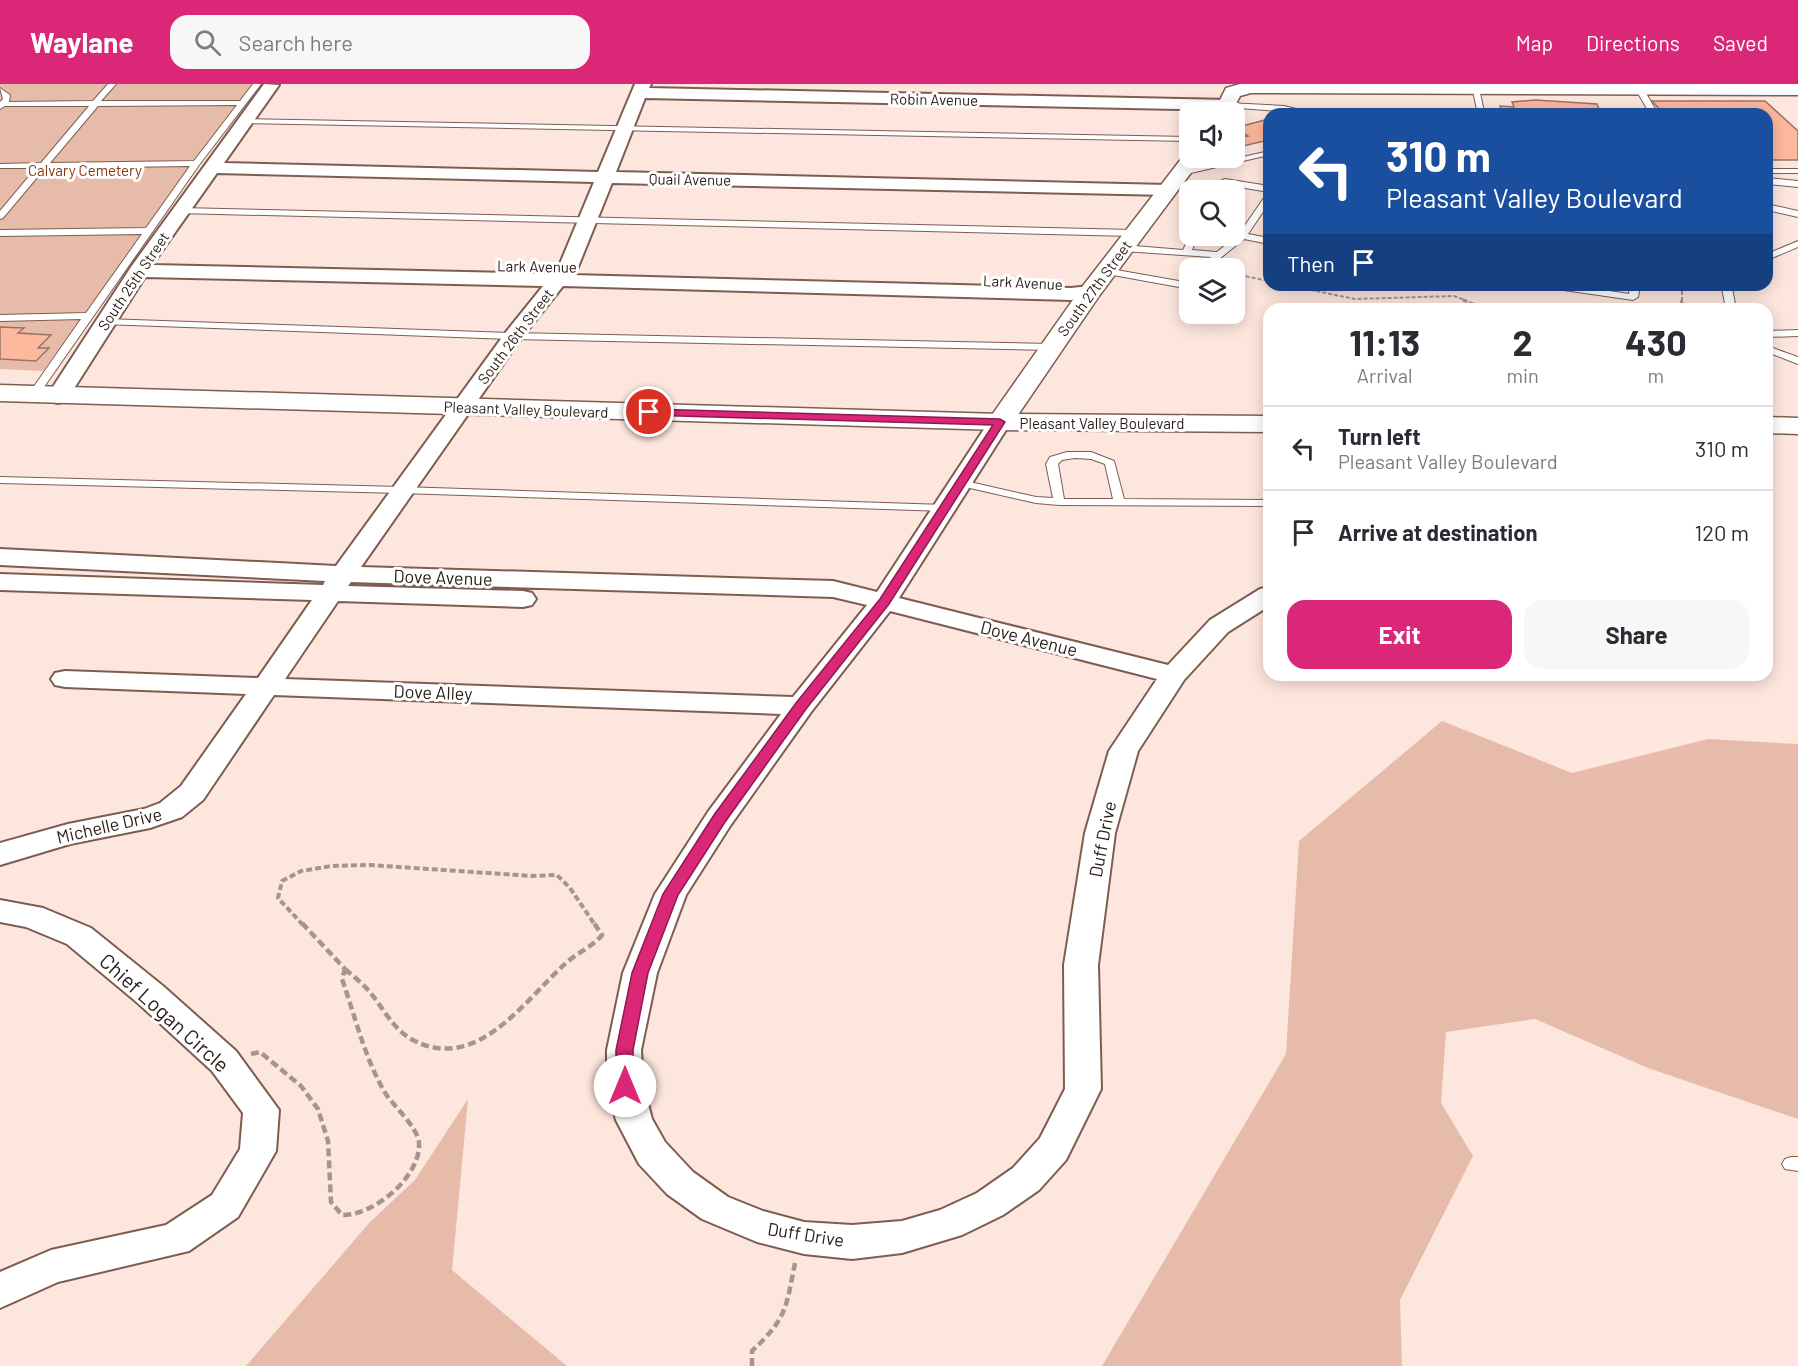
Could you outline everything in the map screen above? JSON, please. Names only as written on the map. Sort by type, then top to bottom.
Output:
[{"type":"street","name":"South 25th Street","points":[[45,395],[96,319],[143,264],[181,211],[209,163],[246,121],[271,85]]},
{"type":"street","points":[[1228,102],[1233,92],[1241,89],[1348,86],[1798,88]]},
{"type":"street","name":"Robin Avenue","points":[[641,89],[1179,107]]},
{"type":"street","name":"South 26th Street","points":[[265,685],[401,490],[513,336],[562,273],[587,220],[641,89]]},
{"type":"street","name":"Quail Avenue","points":[[209,163],[788,177],[1179,175]]},
{"type":"street","name":"South 27th Street","points":[[1000,422],[1105,271],[1179,175]]},
{"type":"street","name":"Lark Avenue","points":[[143,264],[562,273],[1071,294],[1090,292]]},
{"type":"street","name":"Pleasant Valley Boulevard","points":[[0,393],[1000,422],[1263,424]]},
{"type":"street","name":"Duff Drive","points":[[1000,422],[885,601],[801,706],[720,819],[671,894],[640,973],[624,1050],[625,1086],[634,1120],[652,1153],[680,1183],[715,1208],[746,1222],[804,1238],[862,1241],[902,1237],[948,1224],[990,1204],[1017,1185],[1053,1149],[1083,1089],[1081,965],[1100,833],[1124,751],[1174,675],[1219,626],[1263,599]]},
{"type":"street","points":[[1773,425],[1798,426]]},
{"type":"street","name":"Dove Avenue","points":[[0,557],[336,584],[785,606],[885,601],[1174,675]]},
{"type":"street","name":"Dove Avenue","points":[[0,582],[336,584]]},
{"type":"street","name":"Dove Alley","points":[[65,679],[801,706]]},
{"type":"street","name":"Michelle Drive","points":[[0,854],[68,834],[150,818],[171,810],[192,793],[265,685]]},
{"type":"street","name":"Chief Logan Circle","points":[[0,911],[32,916],[79,936],[151,995],[224,1061],[261,1110],[258,1151],[225,1206],[176,1239],[51,1267],[0,1291]]},
{"type":"lane","points":[[0,216],[112,84]]},
{"type":"lane","points":[[96,319],[148,231],[209,163],[243,103],[257,84]]},
{"type":"lane","points":[[1639,86],[1648,106],[1652,108]]},
{"type":"lane","points":[[1475,88],[1480,108]]},
{"type":"lane","points":[[0,90],[6,95],[2,105],[96,102],[243,103]]},
{"type":"lane","points":[[1245,109],[1263,108]]},
{"type":"lane","points":[[246,121],[1179,139]]},
{"type":"lane","points":[[1179,175],[1263,154]]},
{"type":"lane","points":[[0,166],[209,163]]},
{"type":"lane","points":[[1773,171],[1798,171]]},
{"type":"lane","points":[[1773,182],[1798,184]]},
{"type":"lane","points":[[1245,185],[1263,188]]},
{"type":"lane","points":[[1245,233],[1263,206]]},
{"type":"lane","points":[[1773,208],[1798,214]]},
{"type":"lane","points":[[181,211],[587,220],[1129,240],[1186,253],[1219,255]]},
{"type":"lane","points":[[0,234],[148,231]]},
{"type":"lane","points":[[1245,237],[1263,239]]},
{"type":"lane","points":[[1773,254],[1798,244]]},
{"type":"lane","points":[[1186,253],[1189,246]]},
{"type":"lane","points":[[1215,258],[1230,246]]},
{"type":"lane","points":[[1105,271],[1179,284]]},
{"type":"lane","points":[[1592,291],[1633,297],[1634,291]]},
{"type":"lane","points":[[0,318],[96,319],[513,336],[1051,347]]},
{"type":"lane","points":[[1773,334],[1798,333]]},
{"type":"lane","points":[[1773,351],[1798,361]]},
{"type":"lane","points":[[1059,502],[1052,464],[1054,459],[1097,456],[1110,463],[1119,502]]},
{"type":"lane","points":[[0,480],[401,490],[953,495],[1059,502],[1263,503]]},
{"type":"path","points":[[1245,276],[1263,280]]},
{"type":"path","points":[[1316,291],[1355,299],[1454,297],[1470,303]]},
{"type":"path","points":[[359,865],[557,875],[570,888],[602,935],[597,942],[584,948],[565,964],[520,1010],[491,1033],[471,1046],[449,1051],[432,1048],[410,1038],[396,1026],[368,990],[345,969],[278,898],[278,890],[282,881],[290,875],[302,871],[359,865]]},
{"type":"path","points":[[224,1061],[260,1052],[306,1090],[316,1103],[323,1118],[327,1137],[331,1200],[334,1209],[342,1215],[356,1215],[371,1209],[389,1197],[406,1179],[418,1159],[419,1142],[390,1101],[375,1074],[342,979],[345,969]]},
{"type":"path","points":[[752,1366],[752,1351],[774,1329],[784,1311],[789,1282],[804,1238]]},
{"type":"green space","name":"Calvary Cemetery","points":[[0,84],[253,84],[43,371],[0,369]]},
{"type":"green space","points":[[1442,721],[1572,773],[1708,739],[1798,744],[1798,1119],[1648,1068],[1535,1019],[1446,1032],[1441,1103],[1473,1156],[1400,1300],[1402,1366],[1102,1366],[1286,1054],[1299,841]]},
{"type":"green space","points":[[468,1099],[452,1270],[567,1366],[246,1366],[370,1222],[415,1180]]},
{"type":"building","points":[[1535,100],[1597,104],[1599,108],[1500,108],[1500,106],[1514,107],[1512,102]]},
{"type":"building","points":[[1652,101],[1765,101],[1773,108],[1658,108]]},
{"type":"building","points":[[1773,108],[1798,131],[1798,160],[1773,160]]},
{"type":"building","points":[[1263,121],[1263,141],[1245,145],[1245,136],[1248,136],[1245,134],[1245,125]]},
{"type":"building","points":[[0,327],[24,328],[18,333],[51,335],[38,348],[49,348],[36,361],[0,359]]},
{"type":"route","points":[[625,1086],[624,1050],[640,973],[671,894],[720,819],[801,706],[885,601],[1000,422],[649,412]]}]
